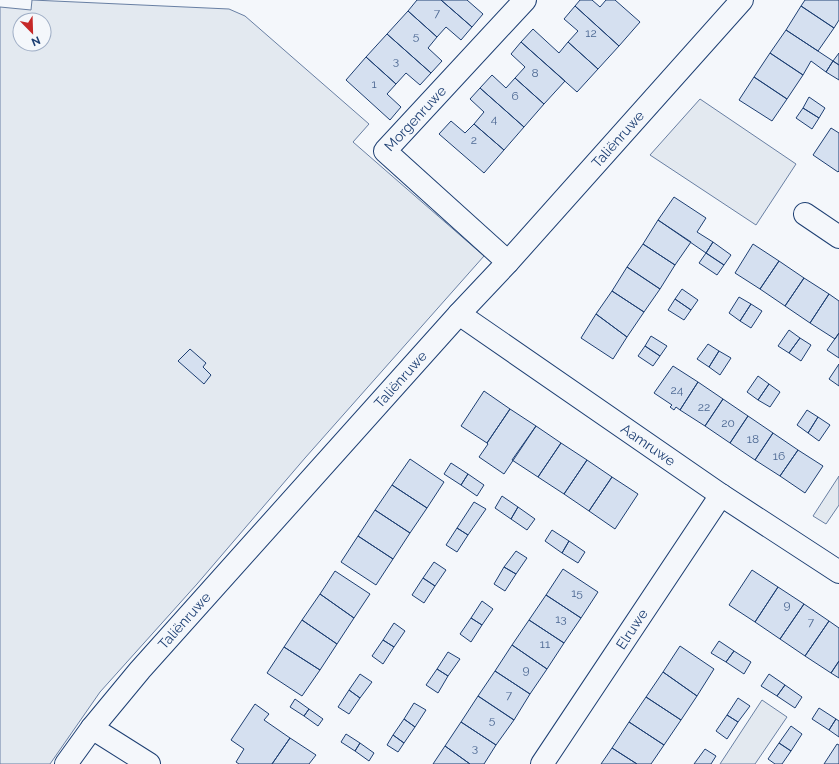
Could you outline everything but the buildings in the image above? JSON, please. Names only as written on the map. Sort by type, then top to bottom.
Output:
[{"type":"street","name":"Morgenruwe","points":[[508,262],[385,151],[525,0]]},
{"type":"street","name":"Taliënruwe","points":[[66,764],[92,728],[140,670],[742,0]]},
{"type":"street","points":[[805,214],[839,236]]},
{"type":"street","name":"Aamruwe","points":[[459,314],[721,495],[836,562]]},
{"type":"street","name":"Elruwe","points":[[542,764],[721,495]]},
{"type":"street","points":[[92,728],[149,764]]},
{"type":"shaded area","points":[[32,0],[229,9],[245,16],[369,124],[353,142],[484,256],[305,458],[197,584],[100,692],[50,764],[0,764],[0,7],[31,10]]},
{"type":"shaded area","points":[[700,99],[796,164],[756,225],[650,155]]},
{"type":"shaded area","points":[[839,476],[839,505],[826,524],[813,516]]},
{"type":"shaded area","points":[[762,700],[787,717],[755,764],[720,764]]}]
